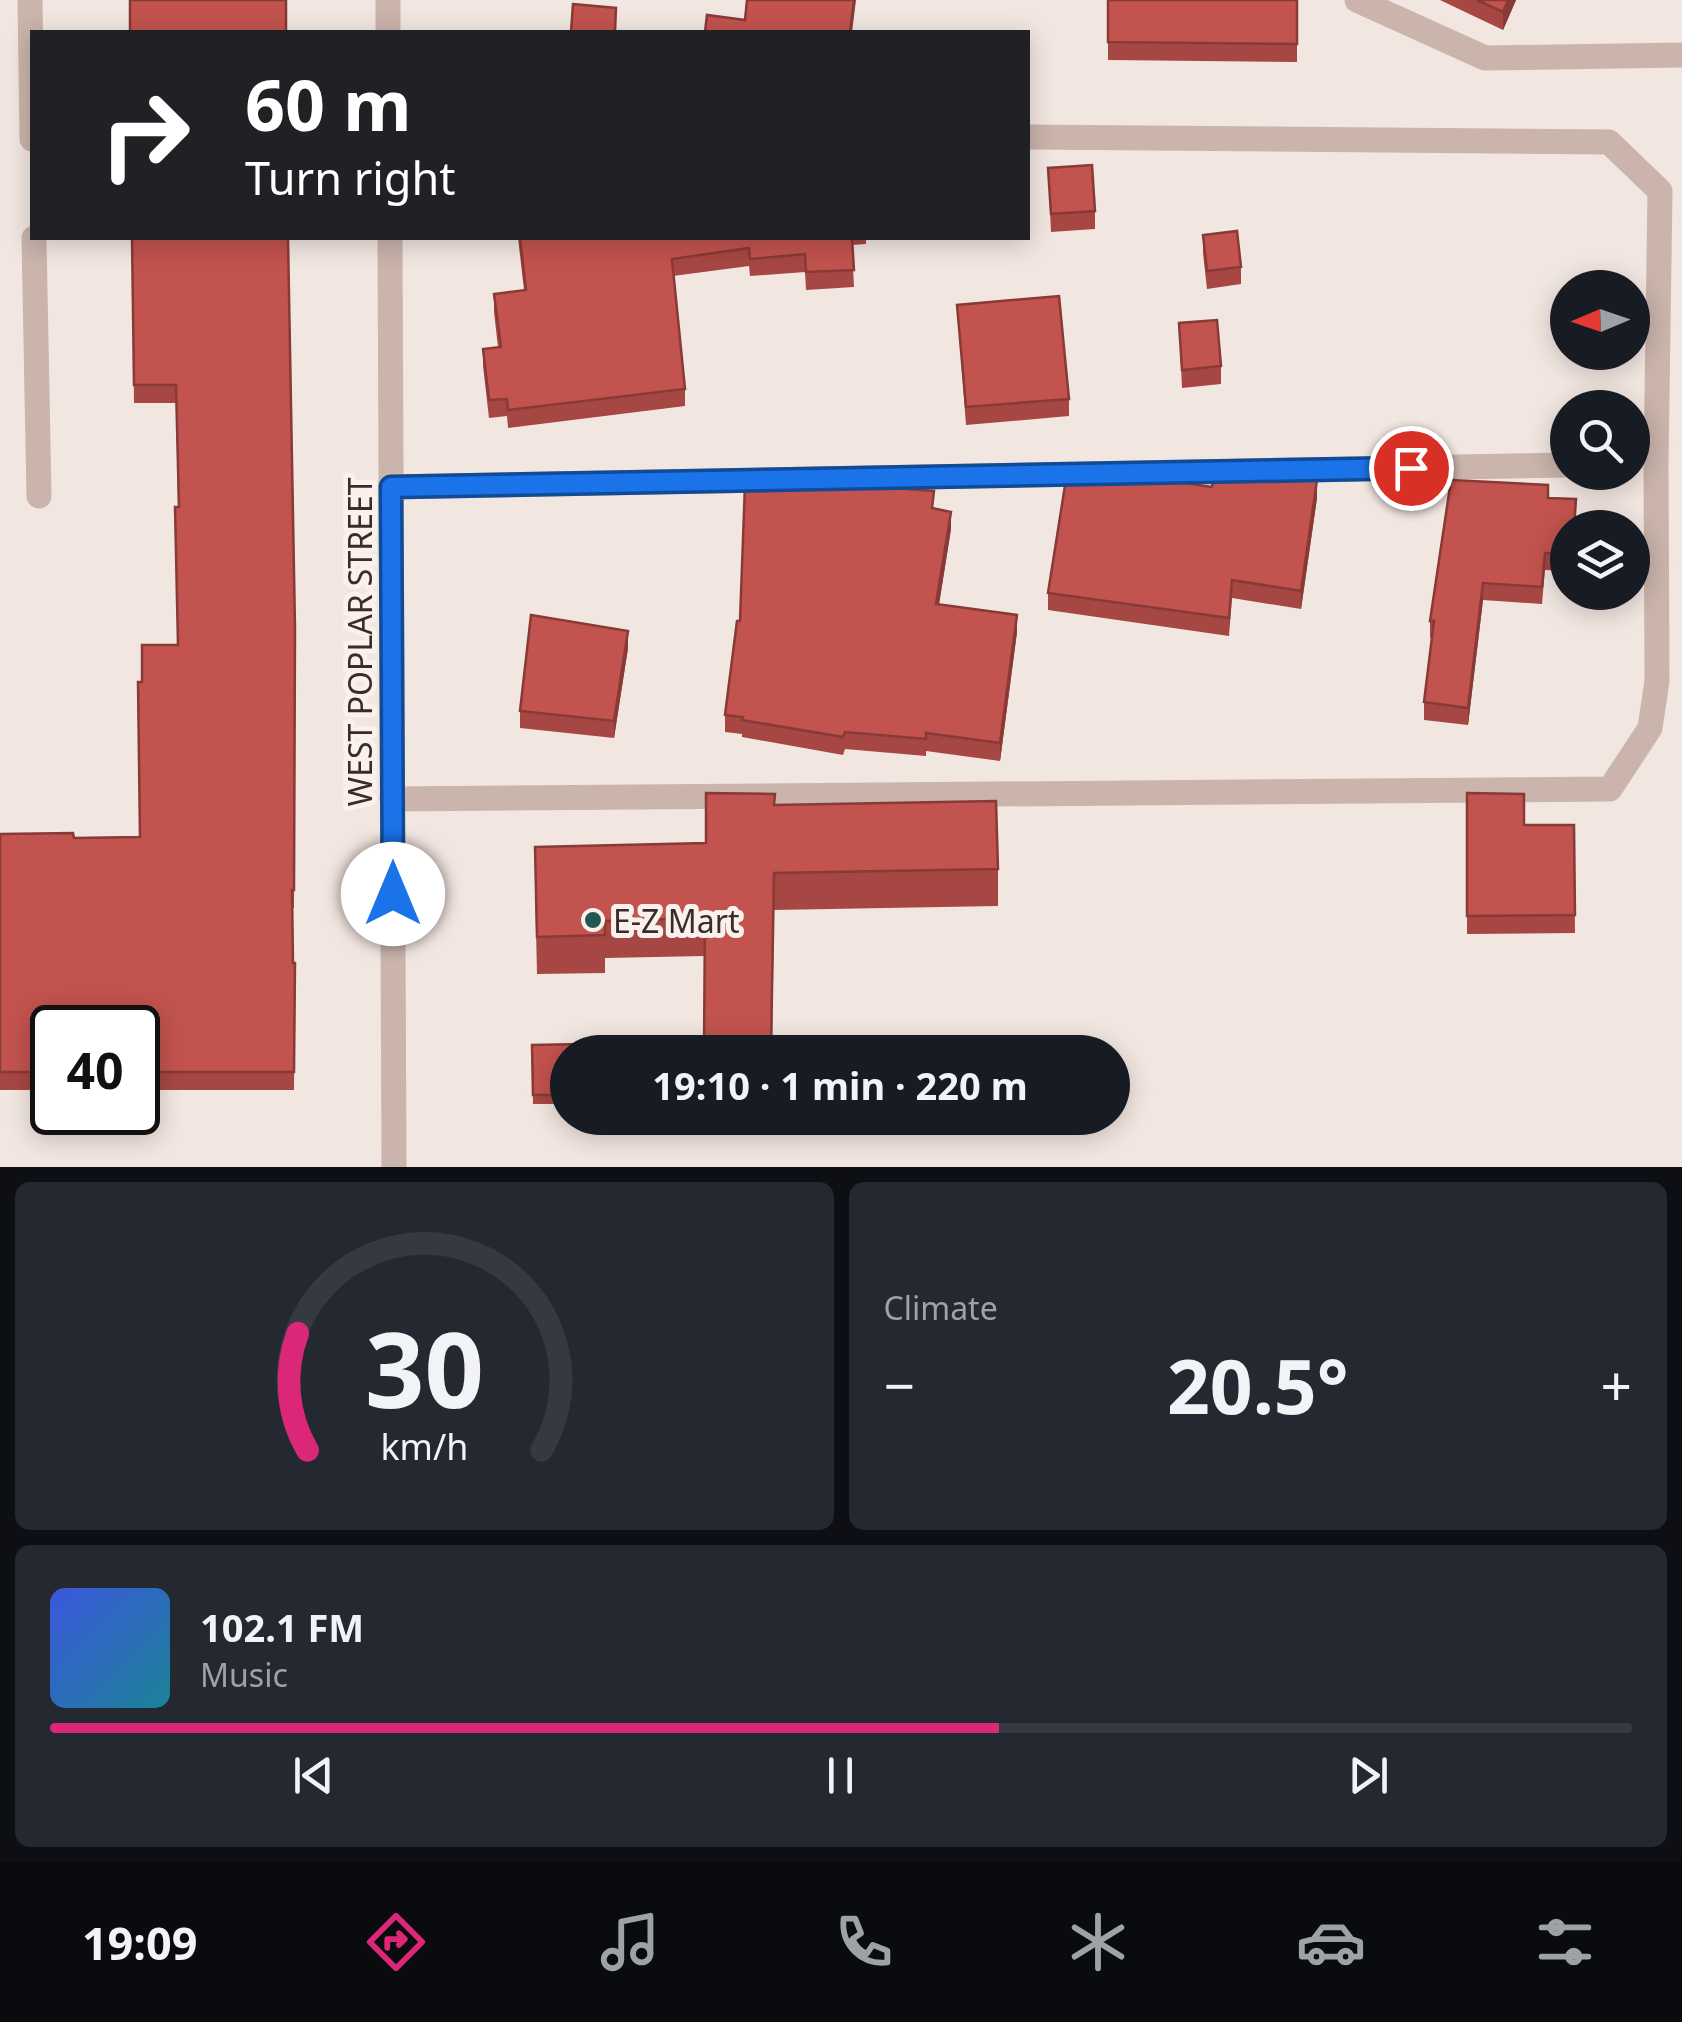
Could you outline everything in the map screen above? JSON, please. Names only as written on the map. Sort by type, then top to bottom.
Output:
[{"type":"street","points":[[30,0],[30,30]]},
{"type":"street","points":[[388,0],[388,30]]},
{"type":"street","points":[[1357,0],[1484,58],[1682,54]]},
{"type":"street","points":[[1030,137],[1609,142],[1660,190],[1648,390]]},
{"type":"street","points":[[34,240],[39,496]]},
{"type":"street","name":"WEST POPLAR STREET","points":[[390,240],[394,1167]]},
{"type":"street","points":[[391,487],[1550,465]]},
{"type":"street","points":[[392,800],[1610,790],[1650,728],[1657,681],[1646,490]]},
{"type":"building","points":[[130,0],[286,0],[286,30],[130,30]]},
{"type":"building","points":[[747,0],[854,0],[850,30],[705,30],[707,15],[745,20]]},
{"type":"building","points":[[1108,0],[1297,0],[1297,44],[1108,42]]},
{"type":"building","points":[[1477,0],[1508,0],[1503,12]]},
{"type":"building","points":[[573,4],[616,8],[615,30],[571,30]]},
{"type":"building","points":[[1092,165],[1095,211],[1051,214],[1048,168]]},
{"type":"building","points":[[1237,231],[1241,267],[1207,271],[1203,235]]},
{"type":"building","points":[[132,240],[288,240],[295,628],[294,1072],[160,1072],[160,1005],[30,1005],[30,1072],[0,1072],[0,834],[140,837],[138,682],[142,682],[142,645],[178,645],[176,385],[134,385]]},
{"type":"building","points":[[520,240],[852,240],[854,270],[806,272],[805,254],[750,259],[749,248],[672,259],[685,389],[508,410],[507,399],[489,400],[483,349],[501,347],[494,294],[526,290]]},
{"type":"building","points":[[1059,296],[1069,399],[966,407],[957,305]]},
{"type":"building","points":[[1217,320],[1221,366],[1182,370],[1179,323]]},
{"type":"building","points":[[1213,471],[1317,480],[1301,591],[1232,580],[1229,618],[1048,593],[1067,473],[1110,472],[1212,487]]},
{"type":"building","points":[[1451,480],[1548,485],[1548,498],[1576,499],[1575,510],[1550,510],[1550,553],[1545,553],[1542,587],[1483,583],[1468,708],[1424,702],[1434,621],[1430,621]]},
{"type":"building","points":[[831,483],[934,491],[932,508],[951,512],[936,604],[1017,615],[1000,743],[926,733],[926,739],[845,732],[843,737],[725,715],[740,621],[745,484]]},
{"type":"building","points":[[531,615],[628,631],[614,721],[520,711]]},
{"type":"building","points":[[706,793],[775,794],[774,805],[996,801],[998,869],[774,873],[771,1035],[704,1035],[705,918],[605,921],[605,935],[537,937],[535,847],[706,843]]},
{"type":"building","points":[[1467,793],[1524,794],[1524,825],[1574,825],[1575,915],[1467,916]]},
{"type":"building","points":[[532,1045],[550,1045],[550,1095],[533,1095]]},
{"type":"place","name":"E-Z Mart","points":[[593,920]]},
{"type":"route","points":[[393,894],[391,487],[1411,468]]}]
